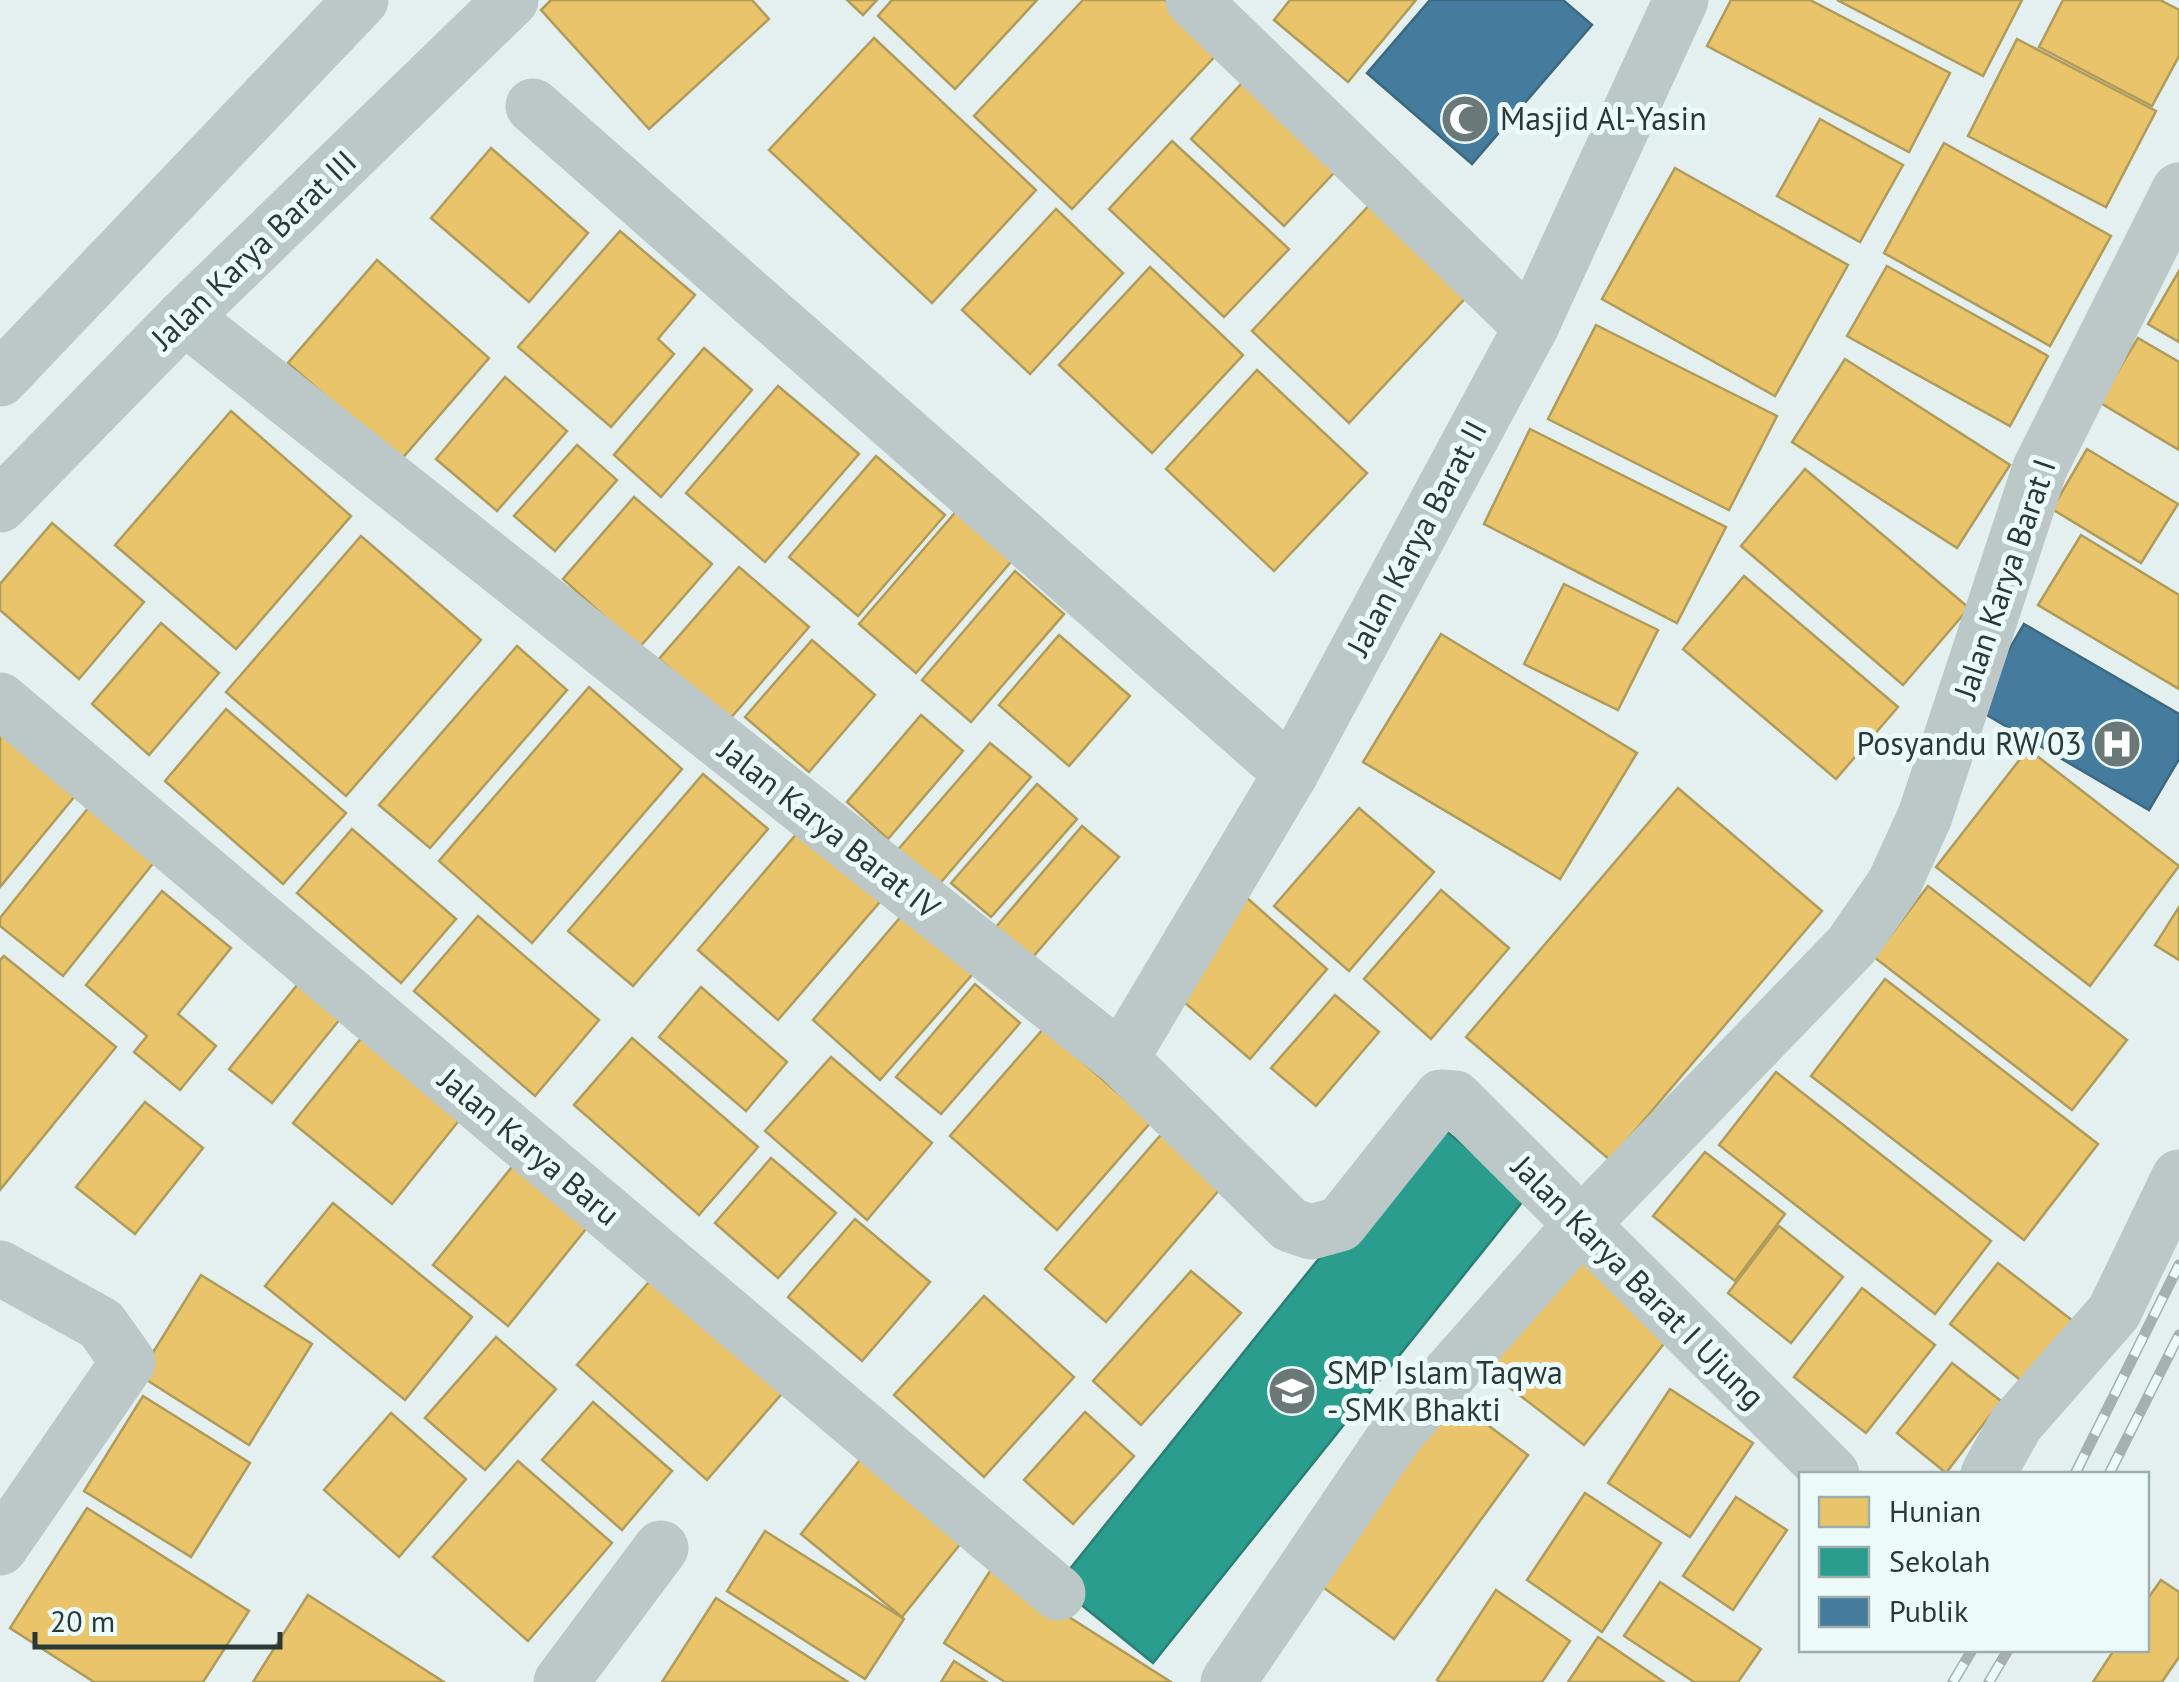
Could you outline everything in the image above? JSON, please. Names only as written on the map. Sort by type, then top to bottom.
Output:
[{"type":"street","points":[[0,379],[361,0]]},
{"type":"street","name":"Jalan Karya Barat III","points":[[0,505],[184,317],[511,0]]},
{"type":"street","points":[[1193,0],[1531,327]]},
{"type":"street","name":"Jalan Karya Barat II","points":[[1121,1060],[1291,773],[1531,327],[1681,0]]},
{"type":"street","points":[[533,106],[1291,773]]},
{"type":"street","name":"Jalan Karya Barat I","points":[[1228,1682],[1396,1433],[1582,1224],[1851,946],[1894,884],[1925,816],[2040,468],[2179,190]]},
{"type":"street","name":"Jalan Karya Barat IV","points":[[184,317],[1121,1060],[1290,1226],[1311,1232],[1340,1224],[1441,1096]]},
{"type":"street","name":"Jalan Karya Baru","points":[[0,700],[1058,1593]]},
{"type":"street","name":"Jalan Karya Barat I Ujung","points":[[1441,1096],[1455,1098],[1830,1472]]},
{"type":"street","points":[[1989,1472],[2016,1424],[2114,1312],[2179,1177]]},
{"type":"street","points":[[0,1268],[101,1324],[128,1362],[0,1548]]},
{"type":"street","points":[[561,1682],[661,1548]]},
{"type":"building: Hunian","points":[[551,0],[752,0],[769,19],[649,129],[541,10]]},
{"type":"building: Hunian","points":[[847,0],[877,0],[863,15]]},
{"type":"building: Hunian","points":[[892,0],[1037,0],[955,89],[878,16]]},
{"type":"building: Hunian","points":[[1083,0],[1165,0],[1220,51],[1072,209],[974,116]]},
{"type":"building: Hunian","points":[[1290,0],[1416,0],[1348,82],[1274,20]]},
{"type":"building: Hunian","points":[[1731,0],[1810,0],[1950,73],[1909,152],[1707,46]]},
{"type":"building: Hunian","points":[[1837,0],[2022,0],[1983,76]]},
{"type":"building: Hunian","points":[[2063,0],[2160,0],[2179,10],[2179,56],[2152,106],[2039,47]]},
{"type":"building: Hunian","points":[[874,38],[1036,190],[932,303],[769,150]]},
{"type":"building: Hunian","points":[[2017,39],[2156,111],[2106,207],[1968,136]]},
{"type":"building: Hunian","points":[[1251,73],[1346,160],[1284,226],[1191,139]]},
{"type":"building: Hunian","points":[[1820,119],[1903,165],[1860,242],[1777,196]]},
{"type":"building: Hunian","points":[[1172,141],[1289,249],[1224,317],[1109,209]]},
{"type":"building: Hunian","points":[[1944,143],[2111,236],[2050,346],[1884,253]]},
{"type":"building: Hunian","points":[[491,148],[588,233],[529,302],[431,218]]},
{"type":"building: Hunian","points":[[1675,168],[1848,265],[1775,396],[1602,299]]},
{"type":"building: Hunian","points":[[1374,200],[1472,291],[1349,423],[1252,331]]},
{"type":"building: Hunian","points":[[1056,209],[1123,273],[1030,374],[962,310]]},
{"type":"building: Hunian","points":[[620,231],[695,295],[658,339],[674,354],[611,427],[518,347]]},
{"type":"building: Hunian","points":[[377,260],[489,358],[400,461],[288,363]]},
{"type":"building: Hunian","points":[[1887,266],[2048,356],[2010,426],[1847,336]]},
{"type":"building: Hunian","points":[[1150,267],[1243,355],[1152,453],[1059,365]]},
{"type":"building: Hunian","points":[[2179,271],[2179,342],[2148,324]]},
{"type":"building: Hunian","points":[[1596,325],[1777,416],[1729,510],[1548,419]]},
{"type":"building: Hunian","points":[[2138,338],[2179,362],[2179,450],[2099,402]]},
{"type":"building: Hunian","points":[[704,348],[752,390],[661,497],[614,455]]},
{"type":"building: Hunian","points":[[1845,359],[2010,465],[1957,548],[1792,442]]},
{"type":"building: Hunian","points":[[1257,370],[1367,473],[1274,571],[1166,469]]},
{"type":"building: Hunian","points":[[505,377],[567,431],[497,511],[436,459]]},
{"type":"building: Hunian","points":[[778,386],[859,454],[765,562],[686,493]]},
{"type":"building: Hunian","points":[[231,411],[351,516],[236,649],[115,545]]},
{"type":"building: Hunian","points":[[1530,429],[1726,527],[1677,623],[1484,524]]},
{"type":"building: Hunian","points":[[577,445],[617,480],[555,551],[514,516]]},
{"type":"building: Hunian","points":[[2087,449],[2178,504],[2141,563],[2052,509]]},
{"type":"building: Hunian","points":[[876,456],[945,515],[858,616],[789,557]]},
{"type":"building: Hunian","points":[[1805,469],[1969,608],[1903,685],[1741,546]]},
{"type":"building: Hunian","points":[[634,497],[712,564],[639,648],[563,579]]},
{"type":"building: Hunian","points":[[966,500],[1022,549],[916,673],[859,624]]},
{"type":"building: Hunian","points":[[52,523],[144,602],[79,679],[0,610],[0,584]]},
{"type":"building: Hunian","points":[[2081,535],[2179,595],[2179,689],[2038,605]]},
{"type":"building: Hunian","points":[[361,536],[481,640],[346,796],[226,692]]},
{"type":"building: Hunian","points":[[739,567],[809,627],[729,720],[659,659]]},
{"type":"building: Hunian","points":[[1015,571],[1064,614],[971,722],[922,680]]},
{"type":"building: Hunian","points":[[1744,576],[1898,707],[1836,779],[1683,649]]},
{"type":"building: Hunian","points":[[1564,584],[1658,630],[1618,710],[1524,664]]},
{"type":"building: Hunian","points":[[161,623],[219,673],[149,755],[92,704]]},
{"type":"building: Hunian","points":[[1441,634],[1637,753],[1560,879],[1363,762]]},
{"type":"building: Hunian","points":[[1059,635],[1130,696],[1069,766],[999,705]]},
{"type":"building: Hunian","points":[[812,640],[875,695],[809,772],[745,717]]},
{"type":"building: Hunian","points":[[517,646],[567,690],[430,848],[379,805]]},
{"type":"building: Hunian","points":[[589,687],[682,769],[532,943],[439,861]]},
{"type":"building: Hunian","points":[[226,709],[346,813],[283,884],[165,781]]},
{"type":"building: Hunian","points":[[921,715],[963,751],[888,839],[847,802]]},
{"type":"building: Hunian","points":[[0,734],[75,796],[0,887]]},
{"type":"building: Hunian","points":[[990,743],[1031,777],[936,888],[895,853]]},
{"type":"building: Hunian","points":[[2028,749],[2179,866],[2090,986],[1936,867]]},
{"type":"building: Hunian","points":[[703,774],[768,829],[633,986],[568,931]]},
{"type":"building: Hunian","points":[[1037,784],[1077,819],[991,917],[951,883]]},
{"type":"building: Hunian","points":[[1678,788],[1822,911],[1610,1160],[1466,1037]]},
{"type":"building: Hunian","points":[[89,807],[155,861],[63,976],[0,926],[0,918]]},
{"type":"building: Hunian","points":[[1359,808],[1434,872],[1349,971],[1274,906]]},
{"type":"building: Hunian","points":[[804,825],[885,896],[778,1020],[698,950]]},
{"type":"building: Hunian","points":[[1082,826],[1119,857],[1020,972],[984,941]]},
{"type":"building: Hunian","points":[[352,829],[456,919],[401,983],[297,893]]},
{"type":"building: Hunian","points":[[1928,886],[2127,1040],[2072,1110],[1874,957]]},
{"type":"building: Hunian","points":[[1441,890],[1509,948],[1431,1039],[1364,979]]},
{"type":"building: Hunian","points":[[162,891],[231,948],[178,1014],[216,1046],[180,1090],[134,1052],[147,1036],[86,985]]},
{"type":"building: Hunian","points":[[1246,897],[1327,969],[1250,1059],[1169,989]]},
{"type":"building: Hunian","points":[[909,907],[978,968],[880,1080],[813,1020]]},
{"type":"building: Hunian","points":[[2179,907],[2179,960],[2155,945]]},
{"type":"building: Hunian","points":[[478,916],[599,1020],[535,1096],[414,991]]},
{"type":"building: Hunian","points":[[4,956],[116,1047],[0,1190],[0,960]]},
{"type":"building: Hunian","points":[[1885,979],[2098,1144],[2024,1240],[1811,1076]]},
{"type":"building: Hunian","points":[[298,984],[340,1019],[272,1103],[229,1069]]},
{"type":"building: Hunian","points":[[975,984],[1020,1023],[941,1114],[896,1077]]},
{"type":"building: Hunian","points":[[701,987],[787,1062],[746,1111],[659,1037]]},
{"type":"building: Hunian","points":[[1335,995],[1379,1032],[1316,1106],[1271,1068]]},
{"type":"building: Hunian","points":[[1044,1028],[1151,1122],[1057,1230],[950,1136]]},
{"type":"building: Hunian","points":[[362,1037],[461,1118],[392,1204],[293,1123]]},
{"type":"building: Hunian","points":[[632,1038],[758,1147],[699,1215],[574,1105]]},
{"type":"building: Hunian","points":[[831,1057],[932,1143],[867,1220],[765,1131]]},
{"type":"building: Hunian","points":[[1776,1072],[1991,1241],[1935,1314],[1719,1145]]},
{"type":"building: Hunian","points":[[145,1102],[203,1148],[135,1234],[76,1187]]},
{"type":"building: Hunian","points":[[1165,1130],[1226,1182],[1106,1322],[1045,1269]]},
{"type":"building: Hunian","points":[[1705,1152],[1785,1214],[1735,1281],[1653,1216]]},
{"type":"building: Hunian","points":[[771,1158],[836,1213],[778,1278],[715,1223]]},
{"type":"building: Hunian","points":[[515,1163],[590,1224],[508,1326],[433,1265]]},
{"type":"building: Hunian","points":[[333,1203],[472,1317],[405,1400],[265,1286]]},
{"type":"building: Hunian","points":[[855,1219],[930,1282],[862,1361],[788,1297]]},
{"type":"building: Hunian","points":[[1779,1226],[1843,1277],[1791,1343],[1728,1293]]},
{"type":"building: Hunian","points":[[1570,1251],[1674,1331],[1584,1445],[1482,1366]]},
{"type":"building: Hunian","points":[[1998,1263],[2073,1321],[2024,1383],[1950,1324]]},
{"type":"building: Hunian","points":[[661,1268],[792,1382],[707,1480],[577,1365]]},
{"type":"building: Hunian","points":[[1191,1271],[1241,1313],[1141,1425],[1093,1381]]},
{"type":"building: Hunian","points":[[201,1275],[312,1344],[249,1445],[139,1375]]},
{"type":"building: Hunian","points":[[1862,1288],[1935,1345],[1866,1433],[1794,1377]]},
{"type":"building: Hunian","points":[[984,1296],[1074,1377],[984,1477],[894,1395]]},
{"type":"building: Hunian","points":[[496,1337],[556,1389],[485,1470],[425,1418]]},
{"type":"building: Hunian","points":[[1952,1363],[2001,1401],[1947,1472],[1897,1433]]},
{"type":"building: Hunian","points":[[1670,1389],[1753,1443],[1690,1537],[1608,1483]]},
{"type":"building: Hunian","points":[[1442,1391],[1528,1455],[1394,1639],[1309,1577]]},
{"type":"building: Hunian","points":[[143,1396],[250,1463],[191,1557],[84,1491]]},
{"type":"building: Hunian","points":[[593,1402],[672,1471],[622,1530],[542,1460]]},
{"type":"building: Hunian","points":[[1085,1412],[1134,1456],[1073,1524],[1024,1480]]},
{"type":"building: Hunian","points":[[391,1413],[466,1479],[399,1557],[324,1490]]},
{"type":"building: Hunian","points":[[871,1446],[973,1528],[902,1617],[801,1534]]},
{"type":"building: Hunian","points":[[518,1461],[612,1543],[528,1641],[433,1557]]},
{"type":"building: Hunian","points":[[1585,1493],[1661,1543],[1602,1632],[1527,1580]]},
{"type":"building: Hunian","points":[[1736,1497],[1787,1530],[1733,1610],[1683,1576]]},
{"type":"building: Hunian","points":[[87,1508],[249,1611],[203,1682],[94,1682],[10,1628]]},
{"type":"building: Hunian","points":[[765,1531],[904,1619],[865,1679],[727,1591]]},
{"type":"building: Hunian","points":[[992,1568],[1171,1682],[1005,1682],[944,1643]]},
{"type":"building: Hunian","points":[[2161,1580],[2179,1592],[2179,1657],[2162,1682],[2093,1682],[2113,1652],[2149,1652],[2149,1597]]},
{"type":"building: Hunian","points":[[1660,1582],[1761,1649],[1738,1682],[1694,1682],[1624,1636]]},
{"type":"building: Hunian","points":[[1496,1590],[1570,1641],[1542,1682],[1440,1682],[1437,1680]]},
{"type":"building: Hunian","points":[[308,1595],[444,1682],[253,1682]]},
{"type":"building: Hunian","points":[[716,1598],[848,1682],[662,1682]]},
{"type":"building: Hunian","points":[[1598,1637],[1664,1682],[1568,1682]]},
{"type":"building: Hunian","points":[[954,1661],[987,1682],[941,1682]]},
{"type":"building: Sekolah","name":"SMP Islam Taqwa - SMK Bhakti","points":[[1431,1119],[1527,1196],[1153,1663],[1057,1585]]},
{"type":"building: Publik","name":"Masjid Al-Yasin","points":[[1430,0],[1563,0],[1592,25],[1472,164],[1367,73]]},
{"type":"building: Publik","points":[[2024,624],[2179,714],[2179,759],[2149,810],[1975,708]]},
{"type":"railway","points":[[2076,1472],[2179,1265]]},
{"type":"railway","points":[[2110,1472],[2179,1335]]},
{"type":"railway","points":[[1953,1682],[1971,1652]]},
{"type":"railway","points":[[1989,1682],[2007,1652]]},
{"type":"place","name":"Masjid Al-Yasin","points":[[1465,119]]},
{"type":"place","name":"Posyandu RW 03","points":[[2117,744]]},
{"type":"place","name":"SMP Islam Taqwa - SMK Bhakti","points":[[1292,1391]]}]
